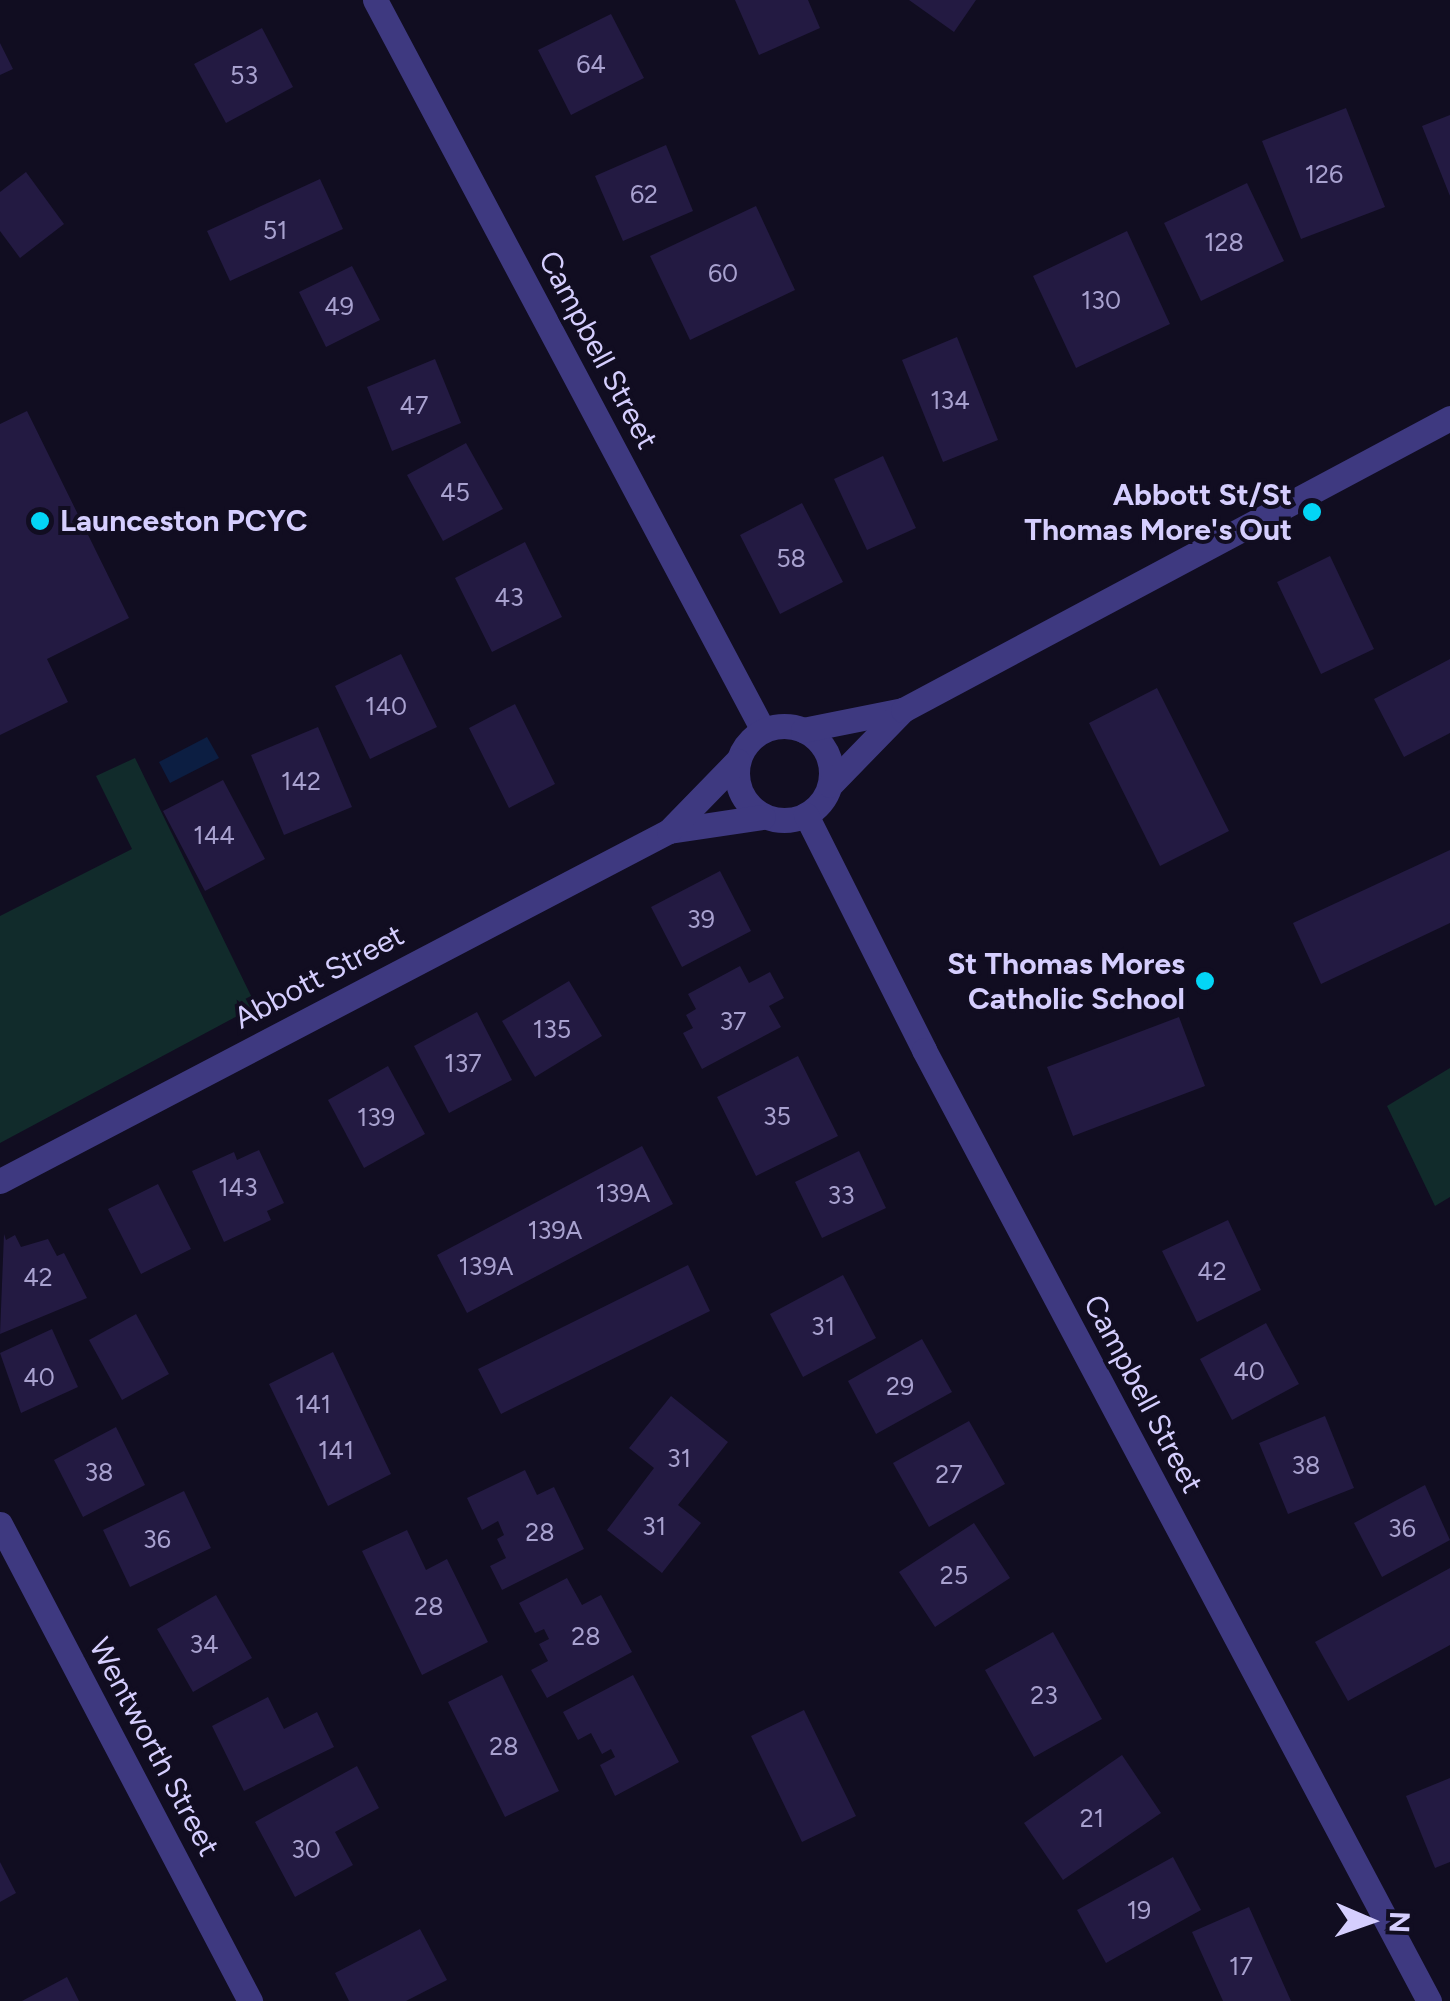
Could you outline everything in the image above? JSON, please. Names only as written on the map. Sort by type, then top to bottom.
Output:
[{"type":"street","name":"Campbell Street","points":[[374,0],[763,730]]},
{"type":"street","points":[[903,710],[806,815],[780,821],[763,816],[740,794],[737,761],[763,730],[803,730],[903,710],[1450,418]]},
{"type":"street","points":[[803,730],[827,753],[830,785]]},
{"type":"street","name":"Abbott Street","points":[[0,1181],[669,831],[737,761]]},
{"type":"street","name":"Campbell Street","points":[[806,815],[924,1050],[1429,2001]]},
{"type":"street","name":"Abbott Street","points":[[669,831],[763,816]]},
{"type":"street","name":"Wentworth Street","points":[[0,1524],[250,2001]]},
{"type":"green space","points":[[135,758],[256,1006],[0,1143],[0,916],[132,849],[96,776]]},
{"type":"green space","points":[[1450,1068],[1450,1197],[1435,1206],[1387,1106]]},
{"type":"water","points":[[207,737],[219,758],[170,783],[159,762]]},
{"type":"building","points":[[735,0],[808,0],[820,28],[759,55]]},
{"type":"building","points":[[909,0],[976,0],[954,32]]},
{"type":"building","points":[[611,14],[644,78],[571,115],[538,50]]},
{"type":"building","points":[[262,28],[293,87],[226,123],[194,64]]},
{"type":"building","points":[[0,43],[13,69],[0,75]]},
{"type":"building","points":[[1346,108],[1385,207],[1301,239],[1262,141]]},
{"type":"building","points":[[1450,115],[1450,196],[1422,126]]},
{"type":"building","points":[[666,145],[693,211],[623,241],[595,176]]},
{"type":"building","points":[[26,172],[64,224],[20,258],[0,231],[0,192]]},
{"type":"building","points":[[320,179],[343,229],[230,281],[207,231]]},
{"type":"building","points":[[1247,183],[1284,261],[1201,301],[1164,223]]},
{"type":"building","points":[[756,206],[795,290],[690,340],[650,256]]},
{"type":"building","points":[[1127,231],[1170,324],[1076,368],[1033,276]]},
{"type":"building","points":[[352,266],[380,320],[326,347],[299,292]]},
{"type":"building","points":[[957,337],[998,440],[943,462],[902,360]]},
{"type":"building","points":[[435,359],[461,423],[392,451],[367,387]]},
{"type":"building","name":"Launceston PCYC","points":[[27,411],[129,618],[47,659],[68,702],[0,735],[0,424]]},
{"type":"building","points":[[466,443],[503,509],[443,541],[407,475]]},
{"type":"building","points":[[883,456],[916,528],[867,550],[834,479]]},
{"type":"building","points":[[802,503],[843,582],[780,614],[740,535]]},
{"type":"building","points":[[525,542],[562,617],[492,652],[455,578]]},
{"type":"building","points":[[1330,556],[1374,649],[1321,674],[1277,582]]},
{"type":"building","points":[[401,654],[437,727],[370,759],[335,686]]},
{"type":"building","points":[[1450,659],[1450,733],[1404,757],[1374,699]]},
{"type":"building","points":[[1157,688],[1229,831],[1160,866],[1089,723]]},
{"type":"building","points":[[515,704],[555,784],[509,808],[469,728]]},
{"type":"building","points":[[318,727],[352,807],[284,835],[251,755]]},
{"type":"building","points":[[223,780],[265,859],[205,891],[163,811]]},
{"type":"building","points":[[1450,850],[1450,923],[1321,984],[1293,923]]},
{"type":"building","points":[[720,871],[751,931],[682,967],[651,907]]},
{"type":"building","points":[[740,966],[749,983],[770,972],[784,998],[769,1006],[781,1027],[702,1069],[683,1033],[693,1028],[686,1015],[696,1009],[688,994]]},
{"type":"building","points":[[569,981],[602,1036],[535,1077],[502,1021]]},
{"type":"building","points":[[477,1012],[512,1080],[449,1113],[414,1046]]},
{"type":"building","points":[[1179,1017],[1205,1086],[1073,1136],[1047,1067]]},
{"type":"building","points":[[798,1056],[838,1136],[756,1176],[717,1097]]},
{"type":"building","points":[[388,1066],[425,1134],[364,1168],[328,1100]]},
{"type":"building","points":[[642,1146],[673,1204],[467,1313],[437,1255]]},
{"type":"building","points":[[259,1150],[284,1203],[267,1211],[271,1220],[224,1242],[192,1171],[234,1152],[237,1160]]},
{"type":"building","points":[[859,1151],[886,1208],[822,1238],[795,1182]]},
{"type":"building","points":[[158,1184],[191,1249],[141,1274],[108,1209]]},
{"type":"building","points":[[1228,1220],[1261,1290],[1197,1322],[1162,1251]]},
{"type":"building","points":[[4,1234],[6,1240],[15,1235],[21,1247],[48,1239],[57,1256],[64,1253],[87,1298],[0,1334]]},
{"type":"building","points":[[688,1265],[710,1311],[501,1414],[478,1369]]},
{"type":"building","points":[[843,1275],[876,1338],[803,1377],[770,1314]]},
{"type":"building","points":[[136,1314],[169,1374],[122,1400],[89,1340]]},
{"type":"building","points":[[1266,1323],[1299,1384],[1232,1420],[1200,1359]]},
{"type":"building","points":[[52,1329],[78,1387],[21,1413],[0,1353]]},
{"type":"building","points":[[922,1339],[952,1392],[876,1434],[848,1381]]},
{"type":"building","points":[[333,1352],[391,1474],[328,1506],[269,1384]]},
{"type":"building","points":[[671,1396],[728,1442],[678,1505],[701,1523],[662,1573],[607,1530],[654,1468],[629,1448]]},
{"type":"building","points":[[1325,1416],[1354,1488],[1288,1514],[1259,1443]]},
{"type":"building","points":[[969,1421],[1005,1484],[929,1527],[893,1463]]},
{"type":"building","points":[[116,1427],[145,1485],[83,1517],[54,1460]]},
{"type":"building","points":[[525,1470],[537,1495],[554,1487],[584,1549],[502,1590],[490,1566],[506,1558],[497,1539],[504,1535],[498,1521],[482,1530],[467,1498]]},
{"type":"building","points":[[1425,1485],[1450,1540],[1382,1577],[1354,1523]]},
{"type":"building","points":[[184,1491],[211,1548],[130,1587],[103,1530]]},
{"type":"building","points":[[974,1523],[1010,1578],[935,1627],[899,1572]]},
{"type":"building","points":[[407,1530],[426,1570],[447,1559],[488,1642],[422,1675],[362,1551]]},
{"type":"building","points":[[1450,1568],[1450,1645],[1348,1701],[1315,1642]]},
{"type":"building","points":[[567,1578],[582,1605],[601,1595],[632,1652],[547,1698],[531,1670],[548,1661],[539,1644],[549,1639],[544,1629],[535,1633],[519,1603]]},
{"type":"building","points":[[216,1595],[252,1658],[193,1692],[157,1629]]},
{"type":"building","points":[[1053,1632],[1102,1719],[1034,1757],[985,1670]]},
{"type":"building","points":[[502,1675],[559,1791],[505,1817],[448,1702]]},
{"type":"building","points":[[633,1675],[679,1762],[615,1796],[600,1765],[615,1757],[611,1749],[602,1754],[591,1733],[578,1740],[563,1712]]},
{"type":"building","points":[[268,1697],[284,1729],[317,1712],[334,1747],[244,1791],[212,1726]]},
{"type":"building","points":[[804,1710],[856,1816],[802,1842],[751,1736]]},
{"type":"building","points":[[1122,1755],[1161,1813],[1063,1880],[1024,1823]]},
{"type":"building","points":[[357,1766],[379,1808],[335,1832],[353,1865],[295,1897],[255,1822]]},
{"type":"building","points":[[1450,1778],[1450,1862],[1435,1868],[1406,1796]]},
{"type":"building","points":[[1173,1857],[1201,1910],[1106,1963],[1077,1910]]},
{"type":"building","points":[[0,1862],[16,1893],[0,1902]]},
{"type":"building","points":[[1249,1907],[1291,2001],[1223,2001],[1192,1932]]},
{"type":"building","points":[[420,1929],[447,1980],[406,2001],[349,2001],[335,1973]]},
{"type":"building","points":[[67,1977],[79,2001],[22,2001]]},
{"type":"place","name":"Abbott St/St Thomas More's Out","points":[[1312,512]]},
{"type":"place","name":"Launceston PCYC","points":[[40,521]]},
{"type":"place","name":"St Thomas Mores Catholic School","points":[[1205,981]]}]
